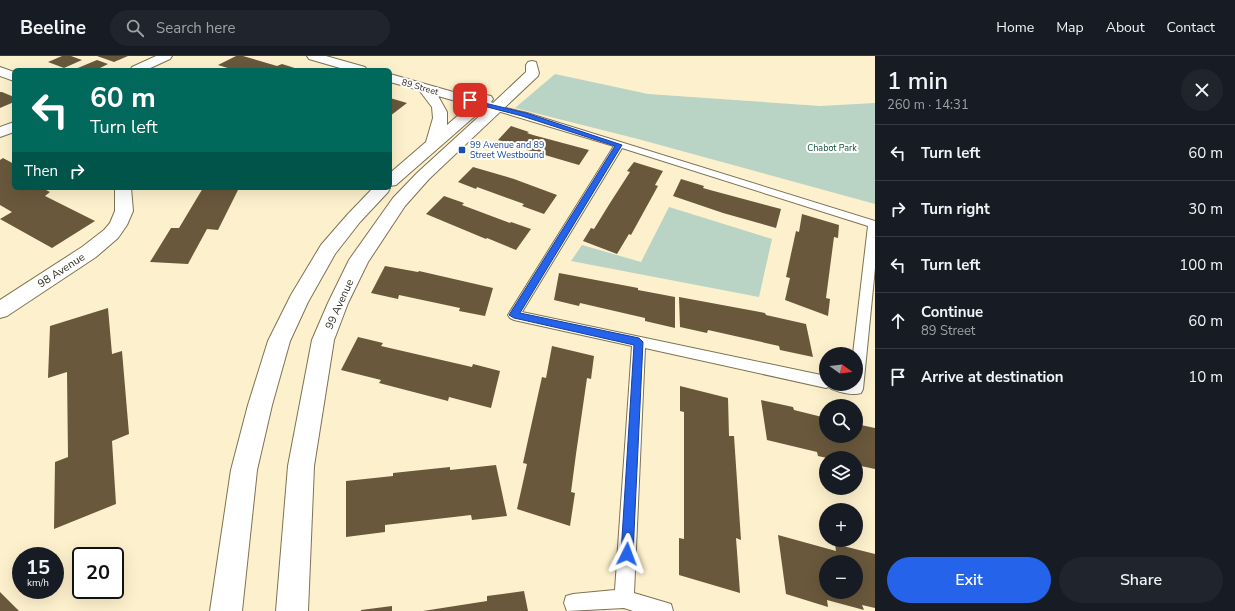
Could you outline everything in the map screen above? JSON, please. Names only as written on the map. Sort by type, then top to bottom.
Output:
[{"type":"street","points":[[140,68],[166,56]]},
{"type":"street","points":[[318,57],[354,68]]},
{"type":"street","name":"99 Avenue","points":[[392,179],[434,142],[490,101],[533,73],[531,64]]},
{"type":"street","points":[[0,71],[12,76]]},
{"type":"street","name":"89 Street","points":[[392,79],[424,88],[490,101]]},
{"type":"street","points":[[424,88],[438,103],[440,108],[439,128],[434,142]]},
{"type":"street","name":"99 Avenue","points":[[292,611],[301,466],[323,340],[359,260],[399,202],[490,101]]},
{"type":"street","points":[[0,133],[12,127]]},
{"type":"street","name":"98 Avenue","points":[[0,310],[89,252],[111,234],[118,225],[124,211],[123,190]]},
{"type":"street","points":[[226,611],[244,470],[260,405],[279,341],[298,301],[328,250],[354,218],[380,190]]},
{"type":"lane","points":[[490,101],[524,114],[619,145],[874,224],[861,347]]},
{"type":"lane","points":[[619,145],[514,315],[819,381]]},
{"type":"lane","points":[[624,599],[639,342]]},
{"type":"lane","points":[[576,611],[574,603],[624,599],[664,611]]},
{"type":"green space","name":"Chabot Park","points":[[555,74],[648,94],[820,106],[875,103],[875,204],[638,139],[515,108]]},
{"type":"green space","points":[[669,207],[772,239],[759,297],[571,261],[582,245],[641,262]]},
{"type":"building","points":[[62,56],[71,56],[82,60],[64,68],[48,62]]},
{"type":"building","points":[[97,56],[128,56],[114,62]]},
{"type":"building","points":[[236,56],[243,56],[277,66],[282,64],[295,68],[228,68],[218,65]]},
{"type":"building","points":[[97,60],[108,64],[100,68],[78,68]]},
{"type":"building","points":[[0,92],[12,96],[12,103],[0,108]]},
{"type":"building","points":[[392,99],[407,103],[392,114]]},
{"type":"building","points":[[511,126],[529,132],[527,133],[533,135],[589,150],[579,165],[498,140]]},
{"type":"building","points":[[3,158],[12,163],[12,190],[46,190],[50,192],[45,196],[95,221],[52,248],[0,219],[12,212],[0,205],[0,160]]},
{"type":"building","points":[[634,162],[663,171],[655,185],[658,186],[631,235],[629,234],[617,254],[583,241],[591,228],[594,229],[630,172],[627,171]]},
{"type":"building","points":[[473,167],[514,179],[557,195],[544,214],[522,206],[524,204],[477,187],[476,189],[458,182]]},
{"type":"building","points":[[681,179],[704,186],[703,188],[781,209],[776,228],[723,213],[673,196]]},
{"type":"building","points":[[202,190],[238,190],[218,230],[207,229],[188,264],[150,262],[171,228],[179,228]]},
{"type":"building","points":[[444,196],[464,203],[462,205],[510,223],[511,222],[531,229],[516,250],[426,214]]},
{"type":"building","points":[[802,214],[839,225],[838,238],[834,237],[826,298],[830,299],[828,316],[785,300],[790,278],[786,277],[796,231],[799,232]]},
{"type":"building","points":[[385,266],[419,271],[493,288],[485,316],[459,311],[460,308],[399,295],[398,299],[371,293]]},
{"type":"building","points":[[559,273],[638,288],[638,290],[675,297],[675,328],[645,321],[645,318],[580,303],[579,306],[554,300]]},
{"type":"building","points":[[679,297],[765,313],[766,315],[806,324],[813,357],[780,350],[779,346],[708,330],[707,333],[680,327]]},
{"type":"building","points":[[108,308],[112,354],[122,351],[129,434],[112,441],[116,504],[54,529],[55,462],[68,457],[67,372],[48,378],[50,326]]},
{"type":"building","points":[[358,337],[383,343],[381,346],[472,367],[473,364],[500,371],[491,408],[449,397],[448,401],[379,383],[381,380],[341,370]]},
{"type":"building","points":[[552,346],[594,356],[591,379],[587,378],[576,454],[571,492],[575,493],[570,526],[517,509],[527,464],[523,463],[542,377],[546,378]]},
{"type":"building","points":[[680,386],[728,398],[729,436],[734,436],[741,540],[736,538],[740,593],[679,575],[679,538],[684,539],[684,412],[680,411]]},
{"type":"building","points":[[761,400],[793,407],[794,410],[819,416],[819,443],[863,443],[863,425],[875,428],[875,469],[863,466],[863,451],[819,451],[819,456],[817,452],[767,440]]},
{"type":"building","points":[[496,465],[507,516],[472,520],[471,515],[385,525],[385,532],[346,537],[346,481],[393,476],[393,473],[450,467],[450,470]]},
{"type":"building","points":[[778,535],[836,551],[835,547],[847,547],[875,554],[875,608],[862,605],[864,610],[827,600],[828,607],[786,594]]},
{"type":"building","points":[[524,591],[528,611],[423,611],[487,601],[487,596]]},
{"type":"building","points":[[0,592],[19,611],[0,611]]},
{"type":"building","points":[[392,606],[392,611],[361,611],[361,610]]},
{"type":"place","name":"99 Avenue and 89 Street Westbound","points":[[462,150]]},
{"type":"route","points":[[470,100],[524,114],[619,145],[514,315],[639,342],[627,554]]}]
